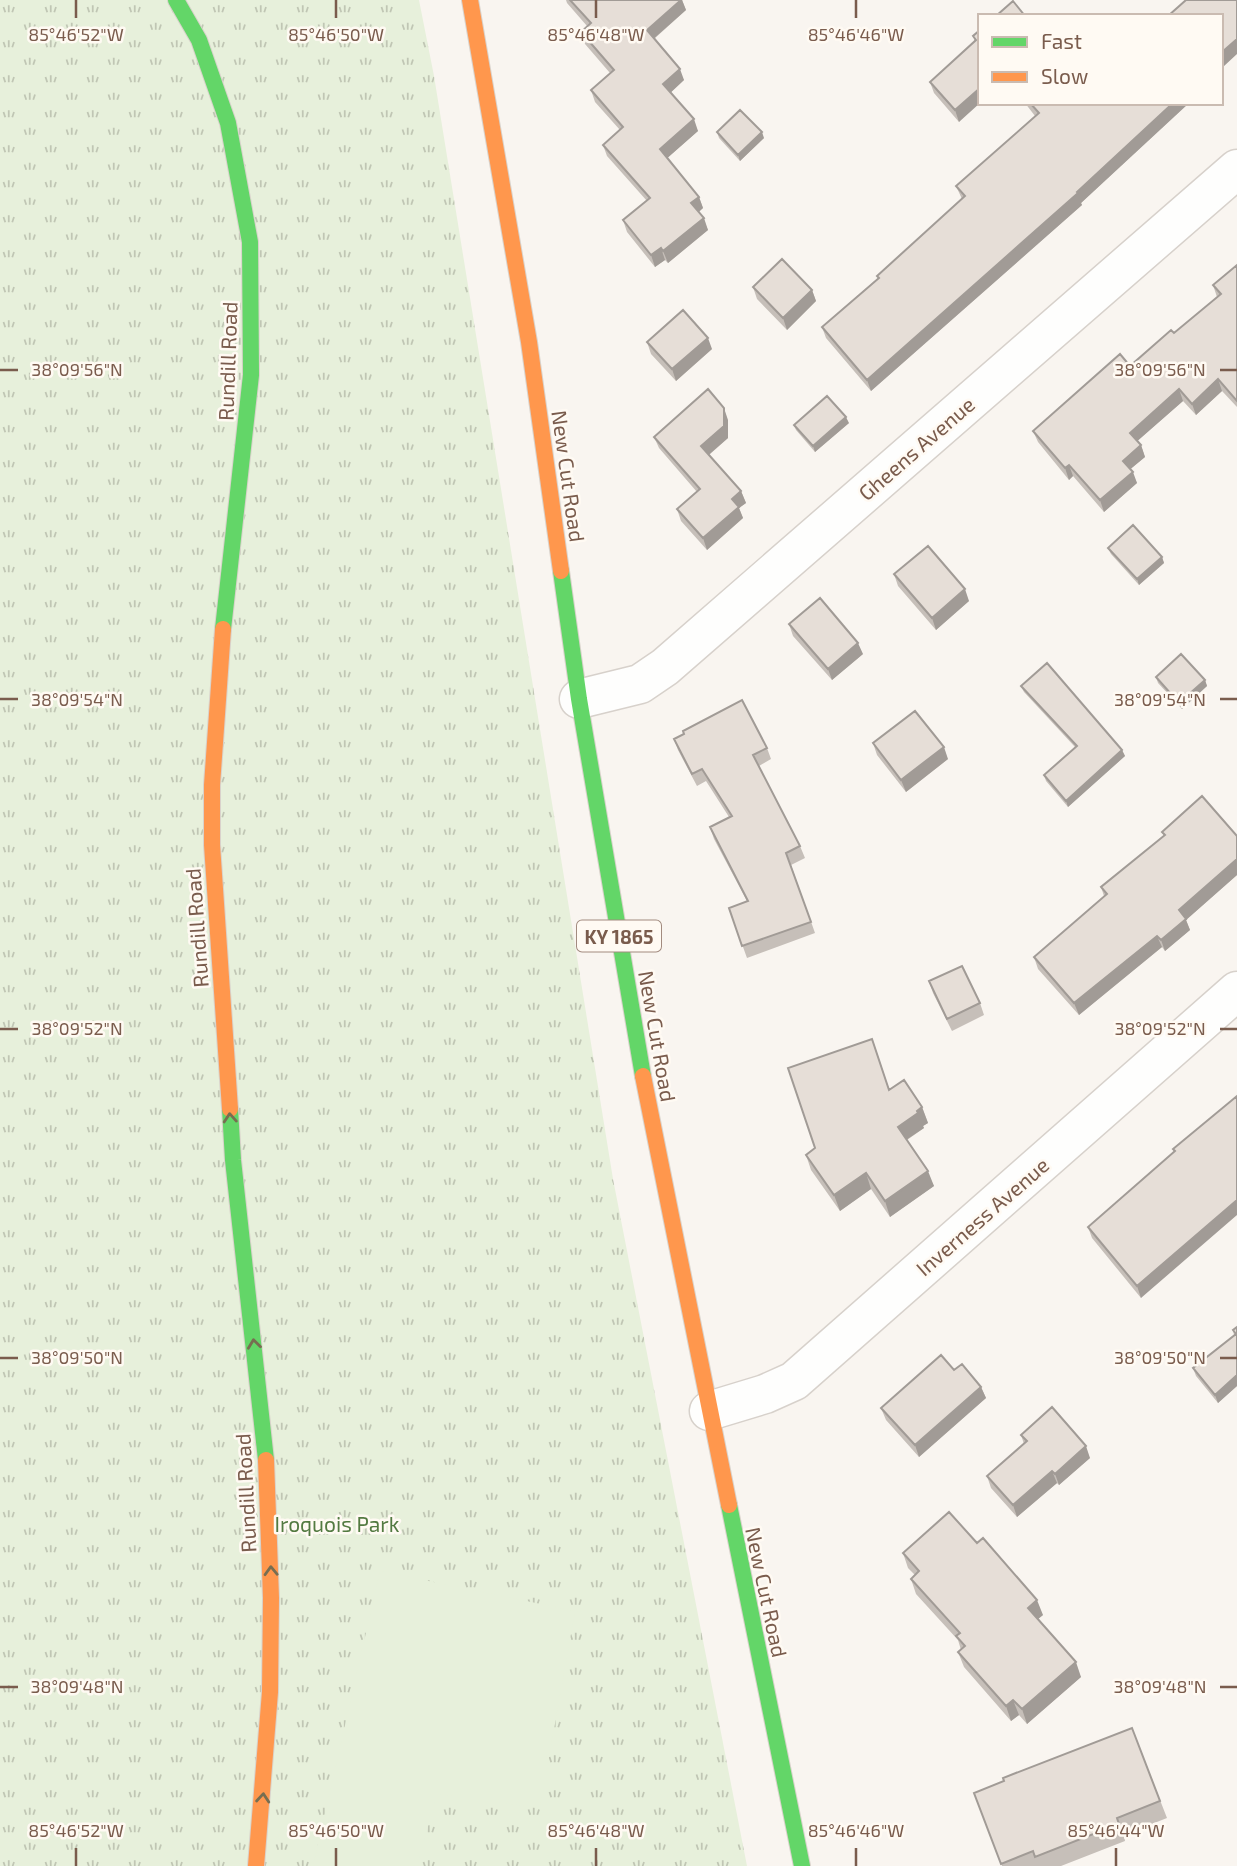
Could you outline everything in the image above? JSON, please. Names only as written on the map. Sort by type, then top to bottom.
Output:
[{"type":"main road","name":"Rundill Road","points":[[176,0],[200,40],[228,123],[250,242],[251,375],[243,470],[222,635],[212,785],[212,845],[233,1160],[267,1467],[271,1598],[270,1692],[256,1866]]},
{"type":"main road","name":"New Cut Road","points":[[477,4],[529,342],[579,699],[650,1115],[802,1866]]},
{"type":"street","name":"Gheens Avenue","points":[[579,699],[640,684],[665,667],[1237,169]]},
{"type":"street","name":"Inverness Avenue","points":[[709,1411],[765,1394],[794,1381],[1237,990]]},
{"type":"green space","name":"Iroquois Park","points":[[0,0],[419,0],[434,76],[613,1179],[747,1866],[0,1866]]},
{"type":"green space","points":[[380,1571],[575,1611],[540,1808],[437,1794],[417,1866],[313,1866]]},
{"type":"building","points":[[570,0],[681,0],[647,30],[680,69],[663,84],[694,119],[660,149],[699,197],[691,203],[704,218],[663,251],[661,248],[651,255],[623,220],[650,198],[603,145],[623,127],[591,90],[614,70],[581,32],[591,23]]},
{"type":"building","points":[[1186,0],[1237,0],[1237,39],[1223,51],[1223,14],[1170,14]]},
{"type":"building","points":[[1013,1],[1023,14],[998,14]]},
{"type":"building","points":[[978,32],[978,90],[955,110],[930,82],[976,40],[973,36]]},
{"type":"building","points":[[1032,105],[1171,105],[1078,193],[867,380],[822,327],[879,278],[877,276],[965,196],[956,186],[1039,113]]},
{"type":"building","points":[[740,110],[762,132],[738,155],[717,132]]},
{"type":"building","points":[[782,259],[812,290],[783,318],[753,287]]},
{"type":"building","points":[[1237,265],[1237,401],[1218,379],[1192,404],[1179,389],[1130,433],[1141,445],[1123,461],[1133,472],[1100,500],[1069,465],[1065,468],[1033,431],[1120,354],[1130,366],[1171,330],[1174,333],[1221,294],[1213,285]]},
{"type":"building","points":[[683,310],[708,338],[672,369],[647,342]]},
{"type":"building","points":[[708,389],[724,408],[724,426],[701,446],[741,491],[732,499],[739,507],[703,538],[677,509],[700,489],[654,437]]},
{"type":"building","points":[[827,396],[846,417],[813,446],[794,425]]},
{"type":"building","points":[[1133,525],[1162,557],[1137,579],[1108,548]]},
{"type":"building","points":[[928,546],[965,589],[932,618],[894,574]]},
{"type":"building","points":[[820,598],[858,643],[828,669],[789,624]]},
{"type":"building","points":[[1181,654],[1205,680],[1179,703],[1156,677]]},
{"type":"building","points":[[1047,663],[1122,750],[1066,801],[1044,775],[1077,746],[1021,686]]},
{"type":"building","points":[[742,700],[767,748],[753,755],[800,846],[786,853],[811,922],[742,946],[729,908],[748,901],[710,827],[732,816],[702,769],[692,774],[674,739],[684,734],[683,731]]},
{"type":"building","points":[[915,711],[944,747],[901,780],[873,743]]},
{"type":"building","points":[[1202,796],[1237,836],[1237,859],[1179,910],[1186,919],[1161,940],[1157,936],[1074,1003],[1034,957],[1107,894],[1101,887],[1165,835],[1162,832]]},
{"type":"building","points":[[962,966],[980,1003],[947,1019],[929,981]]},
{"type":"building","points":[[872,1039],[889,1090],[904,1080],[922,1107],[898,1127],[928,1171],[885,1201],[866,1173],[834,1195],[806,1155],[815,1148],[788,1068]]},
{"type":"building","points":[[1237,1096],[1237,1200],[1137,1286],[1088,1227],[1175,1151],[1173,1149]]},
{"type":"building","points":[[1237,1327],[1237,1375],[1215,1395],[1193,1368],[1236,1334],[1233,1330]]},
{"type":"building","points":[[941,1355],[954,1370],[962,1364],[981,1387],[915,1445],[881,1408]]},
{"type":"building","points":[[1052,1407],[1086,1446],[1055,1474],[1052,1471],[1013,1505],[987,1476],[1027,1441],[1021,1435]]},
{"type":"building","points":[[949,1512],[977,1543],[983,1538],[1037,1600],[1028,1608],[1076,1662],[1022,1709],[1013,1700],[1006,1706],[958,1652],[965,1646],[956,1636],[960,1633],[911,1579],[919,1571],[903,1553]]},
{"type":"building","points":[[1132,1728],[1160,1801],[1117,1818],[1119,1824],[1035,1857],[1033,1851],[1001,1864],[974,1793],[1004,1781],[1003,1778]]},
{"type":"traffic: fast","points":[[176,0],[199,40],[228,123],[250,242],[251,375],[223,629]]},
{"type":"traffic: fast","points":[[561,571],[579,699],[643,1076]]},
{"type":"traffic: fast","points":[[230,1109],[233,1160],[266,1460]]},
{"type":"traffic: fast","points":[[729,1505],[802,1866]]},
{"type":"traffic: slow","points":[[470,0],[529,342],[561,571]]},
{"type":"traffic: slow","points":[[223,629],[212,785],[212,845],[230,1109]]},
{"type":"traffic: slow","points":[[643,1076],[729,1505]]},
{"type":"traffic: slow","points":[[256,1866],[270,1692],[271,1598],[266,1460]]}]
